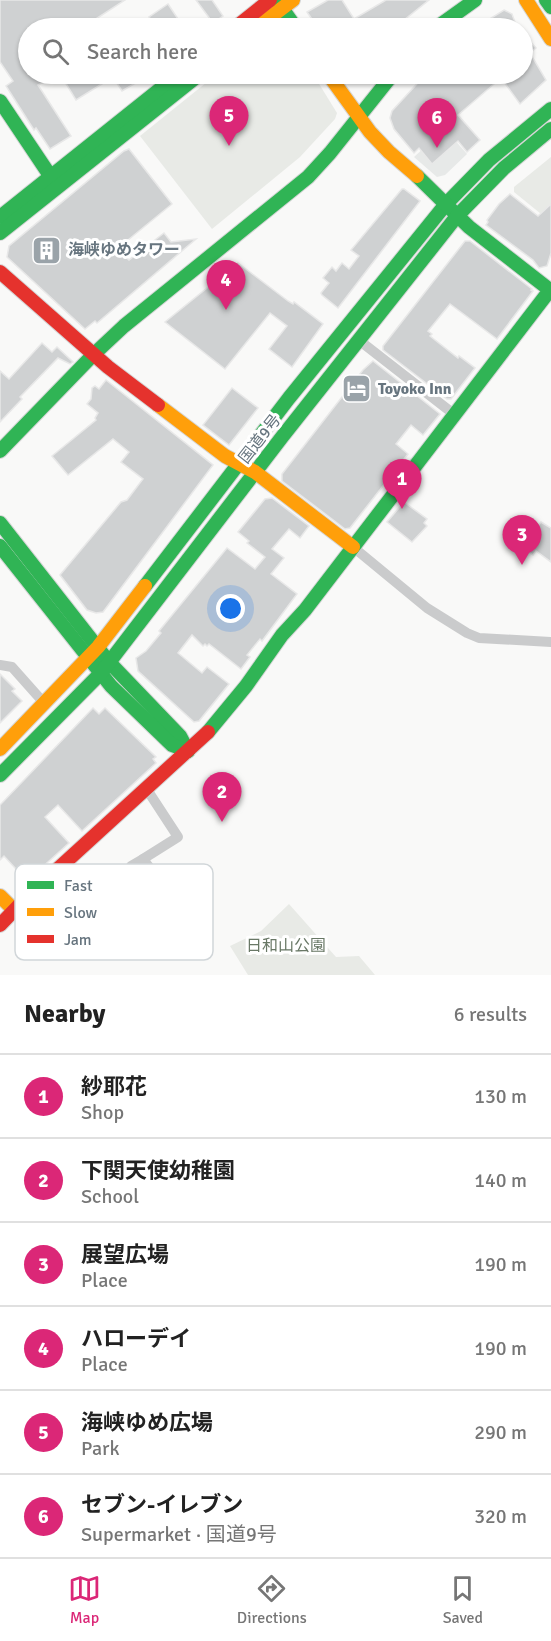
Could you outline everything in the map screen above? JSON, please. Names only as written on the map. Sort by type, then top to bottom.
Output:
[{"type":"main road","points":[[450,18],[475,0]]},
{"type":"main road","points":[[526,0],[551,39]]},
{"type":"main road","points":[[546,0],[551,7]]},
{"type":"main road","points":[[252,18],[280,2]]},
{"type":"main road","points":[[265,18],[280,2]]},
{"type":"main road","points":[[280,2],[290,18]]},
{"type":"main road","points":[[0,233],[54,182],[167,84]]},
{"type":"main road","points":[[0,217],[54,182],[186,84]]},
{"type":"main road","points":[[64,864],[207,733],[246,686],[282,635],[305,610],[551,289],[457,216],[432,189],[389,152],[370,132],[335,84]]},
{"type":"main road","points":[[0,451],[93,355],[138,315],[293,190],[325,159],[385,84]]},
{"type":"main road","points":[[0,101],[54,182]]},
{"type":"main road","name":"国道9号","points":[[0,749],[94,652],[289,398],[446,204],[489,160],[551,109]]},
{"type":"main road","name":"国道9号","points":[[0,776],[105,668],[255,472],[457,216],[504,168],[551,129]]},
{"type":"main road","points":[[0,272],[93,355],[225,456],[255,472],[353,547]]},
{"type":"main road","points":[[0,523],[105,668],[172,745],[188,751]]},
{"type":"main road","points":[[0,546],[94,652]]},
{"type":"main road","points":[[0,896],[14,910],[0,925]]},
{"type":"street","points":[[360,341],[455,415]]},
{"type":"street","points":[[353,547],[427,609],[467,633],[479,638],[551,642]]},
{"type":"street","points":[[0,665],[12,667],[44,703]]},
{"type":"street","points":[[134,864],[178,837],[146,788]]},
{"type":"street","points":[[143,859],[147,864]]},
{"type":"shaded area","points":[[445,129],[467,154],[445,175],[437,177],[414,157]]},
{"type":"green space","points":[[205,84],[319,84],[337,113],[335,119],[300,157],[212,229],[140,136]]},
{"type":"green space","points":[[551,157],[551,222],[514,192],[514,187]]},
{"type":"green space","name":"日和山公園","points":[[289,904],[336,957],[359,956],[375,975],[248,975],[230,946],[261,931]]},
{"type":"building","points":[[0,0],[125,0],[97,18],[18,18],[18,84],[40,84],[38,85],[71,136],[50,149],[36,128],[34,130],[6,86],[13,81],[0,62]]},
{"type":"building","points":[[196,0],[212,0],[223,16],[209,18]]},
{"type":"building","points":[[328,0],[342,0],[353,18],[311,18],[307,12]]},
{"type":"building","points":[[386,0],[429,0],[406,18],[356,18]]},
{"type":"building","points":[[168,4],[177,18],[150,18]]},
{"type":"building","points":[[504,10],[512,14],[513,18],[491,18]]},
{"type":"building","points":[[533,58],[546,80],[520,104],[505,84],[533,84]]},
{"type":"building","points":[[66,84],[102,84],[76,100]]},
{"type":"building","points":[[118,84],[134,84],[122,91]]},
{"type":"building","points":[[417,84],[494,84],[458,115],[480,140],[467,152],[458,141],[432,164],[419,148],[414,153],[394,129],[390,118],[392,111]]},
{"type":"building","points":[[129,149],[172,204],[117,249],[129,260],[164,233],[171,242],[196,239],[97,323],[95,321],[85,329],[7,257],[9,246]]},
{"type":"building","points":[[402,189],[420,201],[338,308],[321,293],[329,283],[323,278],[332,267],[336,271],[342,263],[349,269],[359,256],[351,250]]},
{"type":"building","points":[[510,194],[538,216],[551,204],[551,253],[547,266],[539,268],[533,260],[486,225],[499,204]]},
{"type":"building","points":[[465,241],[470,241],[533,291],[497,339],[450,304],[428,331],[432,334],[430,336],[475,368],[451,399],[447,399],[383,350],[383,346]]},
{"type":"building","points":[[238,263],[323,324],[292,367],[269,349],[287,326],[270,313],[225,369],[165,322]]},
{"type":"building","points":[[42,343],[52,352],[57,347],[73,362],[70,364],[58,358],[20,397],[22,399],[0,422],[0,371],[9,379]]},
{"type":"building","points":[[373,361],[440,414],[423,435],[411,425],[396,444],[408,454],[350,528],[345,529],[282,481],[282,474],[363,370]]},
{"type":"building","points":[[106,380],[213,465],[103,612],[96,613],[87,610],[60,575],[143,479],[121,462],[129,452],[113,439],[68,475],[52,456],[96,420],[98,413],[87,404],[91,399],[92,388],[95,386],[99,389]]},
{"type":"building","points":[[232,388],[258,408],[229,445],[203,425]]},
{"type":"building","points":[[272,498],[309,526],[300,538],[289,529],[272,549],[284,558],[271,574],[297,594],[262,641],[260,639],[247,655],[250,657],[241,669],[209,644],[203,646],[192,635],[178,653],[202,673],[207,667],[229,684],[199,721],[194,722],[138,671],[136,658],[146,651],[161,633],[159,631],[227,548],[255,569],[265,557],[247,543],[249,541],[238,532],[265,499]]},
{"type":"building","points":[[404,502],[427,519],[424,523],[427,526],[412,542],[387,522]]},
{"type":"building","points":[[541,522],[551,528],[551,562],[536,551],[533,555],[522,547]]},
{"type":"building","points":[[0,674],[15,689],[12,691],[22,701],[0,723]]},
{"type":"building","points":[[93,708],[99,714],[105,708],[156,757],[153,759],[156,763],[82,831],[58,805],[45,817],[69,843],[46,864],[15,864],[15,868],[4,856],[0,860],[0,805]]},
{"type":"traffic: fast","points":[[450,18],[475,0]]},
{"type":"traffic: fast","points":[[546,0],[551,7]]},
{"type":"traffic: fast","points":[[277,1],[289,18]]},
{"type":"traffic: fast","points":[[0,217],[166,84]]},
{"type":"traffic: fast","points":[[0,233],[187,84]]},
{"type":"traffic: fast","points":[[0,451],[124,326],[308,177],[385,84]]},
{"type":"traffic: fast","points":[[0,101],[55,183]]},
{"type":"traffic: fast","points":[[145,586],[289,398],[446,204],[489,160],[551,109]]},
{"type":"traffic: fast","points":[[0,775],[101,673],[282,437],[457,216],[504,168],[551,129]]},
{"type":"traffic: fast","points":[[208,732],[246,686],[282,635],[305,610],[550,290],[469,227],[417,176]]},
{"type":"traffic: fast","points":[[0,523],[109,662],[180,736],[188,751]]},
{"type":"traffic: fast","points":[[0,546],[111,686],[172,745],[188,751]]},
{"type":"traffic: slow","points":[[269,18],[293,0]]},
{"type":"traffic: slow","points":[[526,0],[551,39]]},
{"type":"traffic: slow","points":[[335,84],[370,132],[417,176]]},
{"type":"traffic: slow","points":[[158,405],[225,456],[255,472],[353,547]]},
{"type":"traffic: slow","points":[[0,749],[98,647],[145,586]]},
{"type":"traffic: slow","points":[[0,896],[14,910]]},
{"type":"traffic: jam","points":[[248,18],[270,0]]},
{"type":"traffic: jam","points":[[0,272],[108,367],[158,405]]},
{"type":"traffic: jam","points":[[63,864],[208,732]]},
{"type":"traffic: jam","points":[[0,925],[15,909]]},
{"type":"place","name":"海峡ゆめ広場","points":[[229,146]]},
{"type":"place","name":"セブン-イレブン","points":[[437,148]]},
{"type":"place","name":"海峡ゆめタワー","points":[[47,250]]},
{"type":"place","name":"ハローデイ","points":[[226,310]]},
{"type":"place","name":"Toyoko Inn","points":[[357,389]]},
{"type":"place","name":"紗耶花","points":[[402,509]]},
{"type":"place","name":"展望広場","points":[[522,565]]},
{"type":"place","name":"下関天使幼稚園","points":[[222,822]]}]
